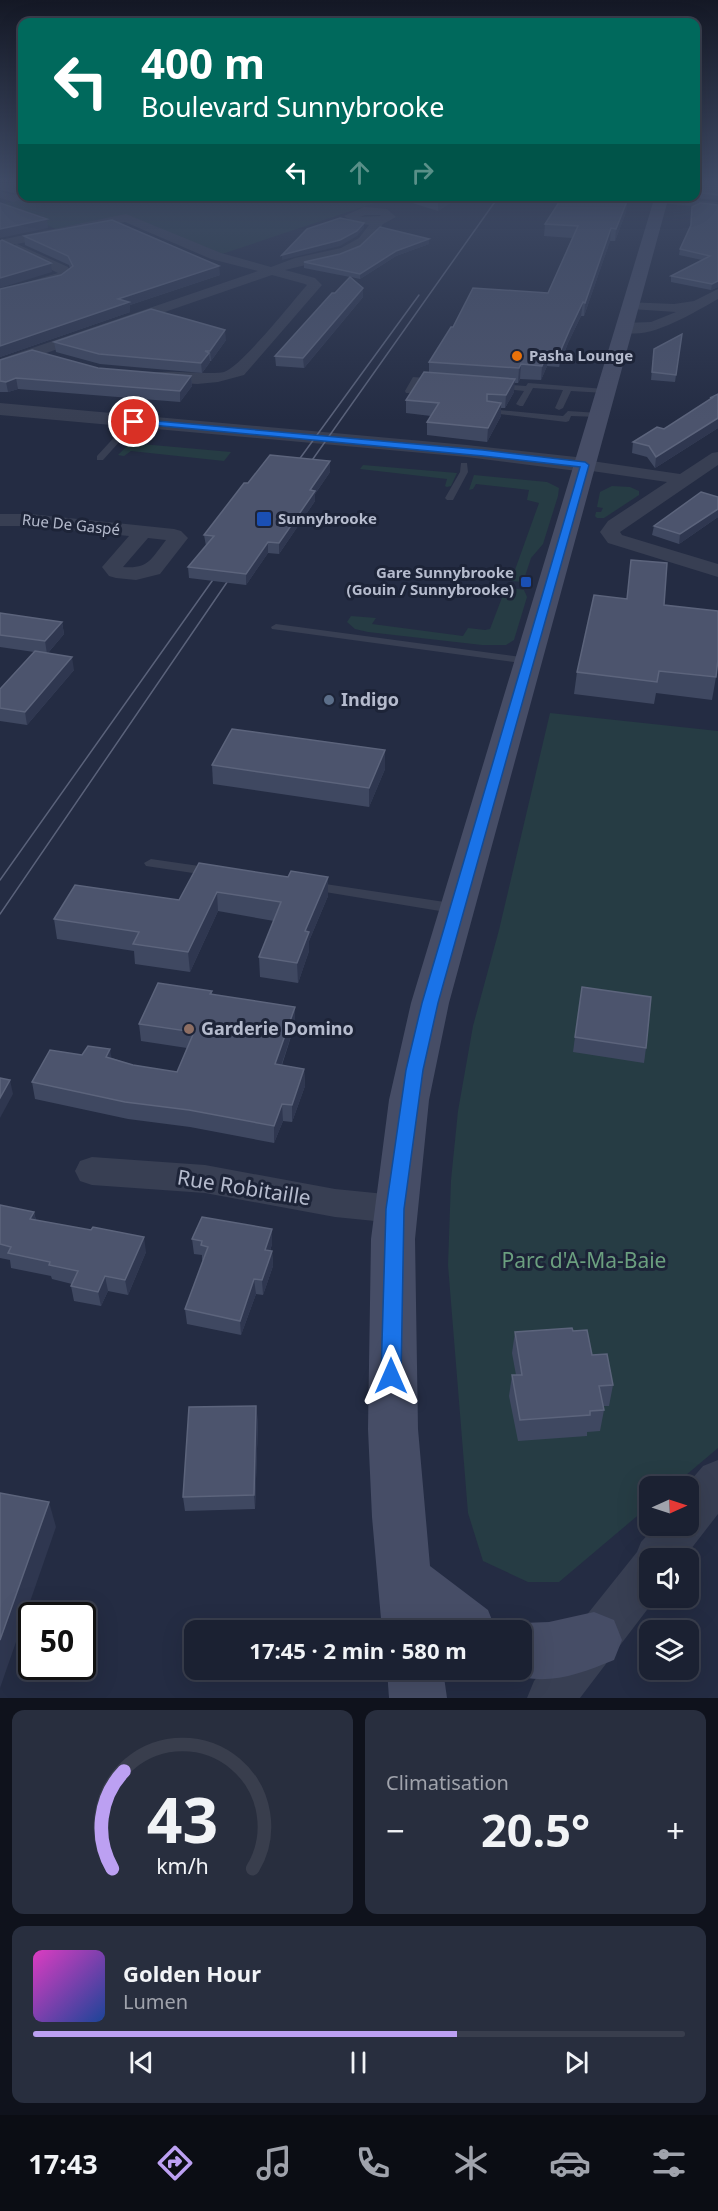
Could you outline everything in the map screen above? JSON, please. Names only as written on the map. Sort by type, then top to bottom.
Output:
[{"type":"main road","points":[[444,1620],[407,1605],[395,1480],[391,1376],[395,1209],[414,1070],[430,1003],[643,262]]},
{"type":"main road","points":[[532,1652],[554,1650],[594,1640]]},
{"type":"main road","points":[[416,1680],[418,1698]]},
{"type":"street","points":[[0,294],[65,275],[63,270],[45,262]]},
{"type":"street","points":[[146,375],[203,380],[224,378],[238,372],[315,285],[310,281],[242,262]]},
{"type":"street","points":[[0,364],[297,262]]},
{"type":"street","points":[[624,327],[655,327],[718,293]]},
{"type":"street","points":[[631,305],[679,308],[702,302]]},
{"type":"street","points":[[33,353],[54,359]]},
{"type":"street","points":[[0,409],[129,427],[465,465],[583,470]]},
{"type":"street","points":[[0,420],[129,427],[510,455],[644,482],[677,485]]},
{"type":"street","points":[[718,458],[615,525],[610,532],[615,539],[718,571]]},
{"type":"street","name":"Rue De Gaspé","points":[[0,520],[30,520],[143,532]]},
{"type":"street","name":"Rue Robitaille","points":[[92,1171],[206,1179],[334,1203],[395,1209]]},
{"type":"street","points":[[699,1504],[718,1480]]},
{"type":"street","points":[[665,1548],[675,1536]]},
{"type":"street","points":[[551,1698],[639,1583]]},
{"type":"lane","points":[[409,391],[416,379],[450,382]]},
{"type":"lane","points":[[484,385],[529,388]]},
{"type":"lane","points":[[520,404],[531,385],[605,391]]},
{"type":"lane","points":[[559,408],[568,388]]},
{"type":"lane","points":[[491,411],[566,419],[568,412],[599,415]]},
{"type":"lane","points":[[100,458],[129,427]]},
{"type":"lane","points":[[450,498],[464,472],[465,465]]},
{"type":"lane","points":[[276,627],[529,661]]},
{"type":"lane","points":[[151,862],[231,874]]},
{"type":"lane","points":[[299,884],[458,909]]},
{"type":"green space","points":[[130,443],[231,452],[224,461],[131,451],[124,456],[118,455]]},
{"type":"green space","points":[[363,465],[457,473],[451,486],[447,487],[445,486],[447,479],[360,469]]},
{"type":"green space","points":[[474,475],[547,482],[559,488],[543,544],[531,558],[523,582],[511,581],[539,503],[527,500],[529,490],[476,484],[473,489],[469,490]]},
{"type":"green space","points":[[612,486],[630,487],[639,491],[639,495],[604,518],[597,518],[596,512],[601,512],[603,508],[597,507],[600,492]]},
{"type":"green space","points":[[506,587],[524,590],[527,597],[514,640],[506,645],[482,645],[368,632],[355,629],[347,622],[351,616],[376,618],[372,624],[463,636],[468,628],[490,629]]},
{"type":"green space","name":"Parc d'A-Ma-Baie","points":[[550,713],[718,731],[718,1448],[685,1476],[639,1476],[639,1514],[559,1582],[528,1582],[483,1561],[468,1513],[448,1265],[451,1180],[458,1111],[473,1026],[499,930]]},
{"type":"building","points":[[0,262],[51,263],[0,278]]},
{"type":"building","points":[[71,262],[210,262],[219,266],[118,299],[129,302],[0,346],[0,289],[61,275],[73,266]]},
{"type":"building","points":[[305,262],[378,262],[360,274]]},
{"type":"building","points":[[562,262],[599,262],[585,303],[583,302],[560,352],[548,351],[542,366],[521,364],[519,368],[429,362],[453,327],[473,288],[548,293]]},
{"type":"building","points":[[698,262],[718,262],[718,281],[712,284],[671,276]]},
{"type":"building","points":[[350,277],[363,288],[303,358],[275,356],[332,293],[335,293]]},
{"type":"building","points":[[151,309],[225,330],[210,351],[205,351],[209,353],[201,363],[99,354],[54,342]]},
{"type":"building","points":[[682,334],[676,375],[652,372],[654,349]]},
{"type":"building","points":[[32,350],[98,368],[191,376],[180,391],[16,378],[6,382],[0,381],[0,360]]},
{"type":"building","points":[[424,372],[515,379],[506,395],[487,394],[487,401],[501,403],[488,428],[427,422],[439,403],[406,400]]},
{"type":"building","points":[[718,394],[718,418],[656,457],[649,446],[633,442],[657,427],[664,429]]},
{"type":"building","points":[[270,455],[330,461],[310,490],[315,491],[279,543],[268,542],[246,574],[188,567],[214,536],[204,535],[244,483],[248,483]]},
{"type":"building","points":[[701,492],[718,497],[718,509],[680,534],[654,526]]},
{"type":"building","points":[[631,560],[667,563],[664,605],[718,611],[716,677],[659,671],[657,682],[577,672],[594,595],[627,599]]},
{"type":"building","points":[[0,613],[62,622],[45,641],[0,635]]},
{"type":"building","points":[[35,651],[72,657],[25,712],[0,708],[0,689]]},
{"type":"building","points":[[232,729],[385,750],[369,788],[212,765]]},
{"type":"building","points":[[199,863],[288,877],[291,871],[328,877],[305,931],[309,932],[297,963],[259,957],[281,902],[217,892],[188,952],[133,944],[139,932],[54,919],[75,885],[179,900]]},
{"type":"building","points":[[158,983],[212,991],[210,994],[295,1007],[275,1064],[304,1069],[292,1105],[282,1104],[274,1126],[189,1110],[125,1102],[32,1082],[50,1050],[82,1055],[88,1046],[110,1049],[106,1057],[133,1065],[177,1072],[194,1032],[139,1024]]},
{"type":"building","points":[[582,987],[651,997],[646,1048],[575,1037]]},
{"type":"building","points":[[0,1078],[10,1080],[0,1098]]},
{"type":"building","points":[[0,1205],[34,1212],[30,1219],[91,1230],[93,1227],[144,1237],[125,1280],[105,1276],[98,1292],[71,1286],[78,1271],[8,1253],[11,1247],[0,1244]]},
{"type":"building","points":[[202,1217],[272,1229],[265,1250],[272,1251],[262,1280],[254,1279],[240,1321],[185,1309],[208,1247],[201,1245],[202,1241],[192,1239]]},
{"type":"building","points":[[572,1328],[573,1331],[587,1330],[592,1355],[607,1354],[613,1385],[599,1386],[604,1410],[590,1411],[590,1415],[520,1420],[512,1375],[522,1375],[515,1332]]},
{"type":"building","points":[[256,1406],[254,1495],[183,1497],[189,1407]]},
{"type":"building","points":[[0,1493],[49,1502],[0,1640]]},
{"type":"tram line","points":[[303,473],[452,262]]},
{"type":"tram line","points":[[290,472],[419,295]]},
{"type":"tram line","points":[[0,880],[222,567]]},
{"type":"tram line","points":[[0,914],[236,569]]},
{"type":"place","name":"Pasha Lounge","points":[[517,356]]},
{"type":"place","name":"Sunnybrooke","points":[[264,519]]},
{"type":"place","name":"Gare Sunnybrooke (Gouin / Sunnybrooke)","points":[[526,582]]},
{"type":"place","name":"Indigo","points":[[329,700]]},
{"type":"place","name":"Garderie Domino","points":[[189,1029]]},
{"type":"route","points":[[134,422],[306,436],[585,465],[430,1003],[414,1070],[395,1209],[391,1376]]}]
